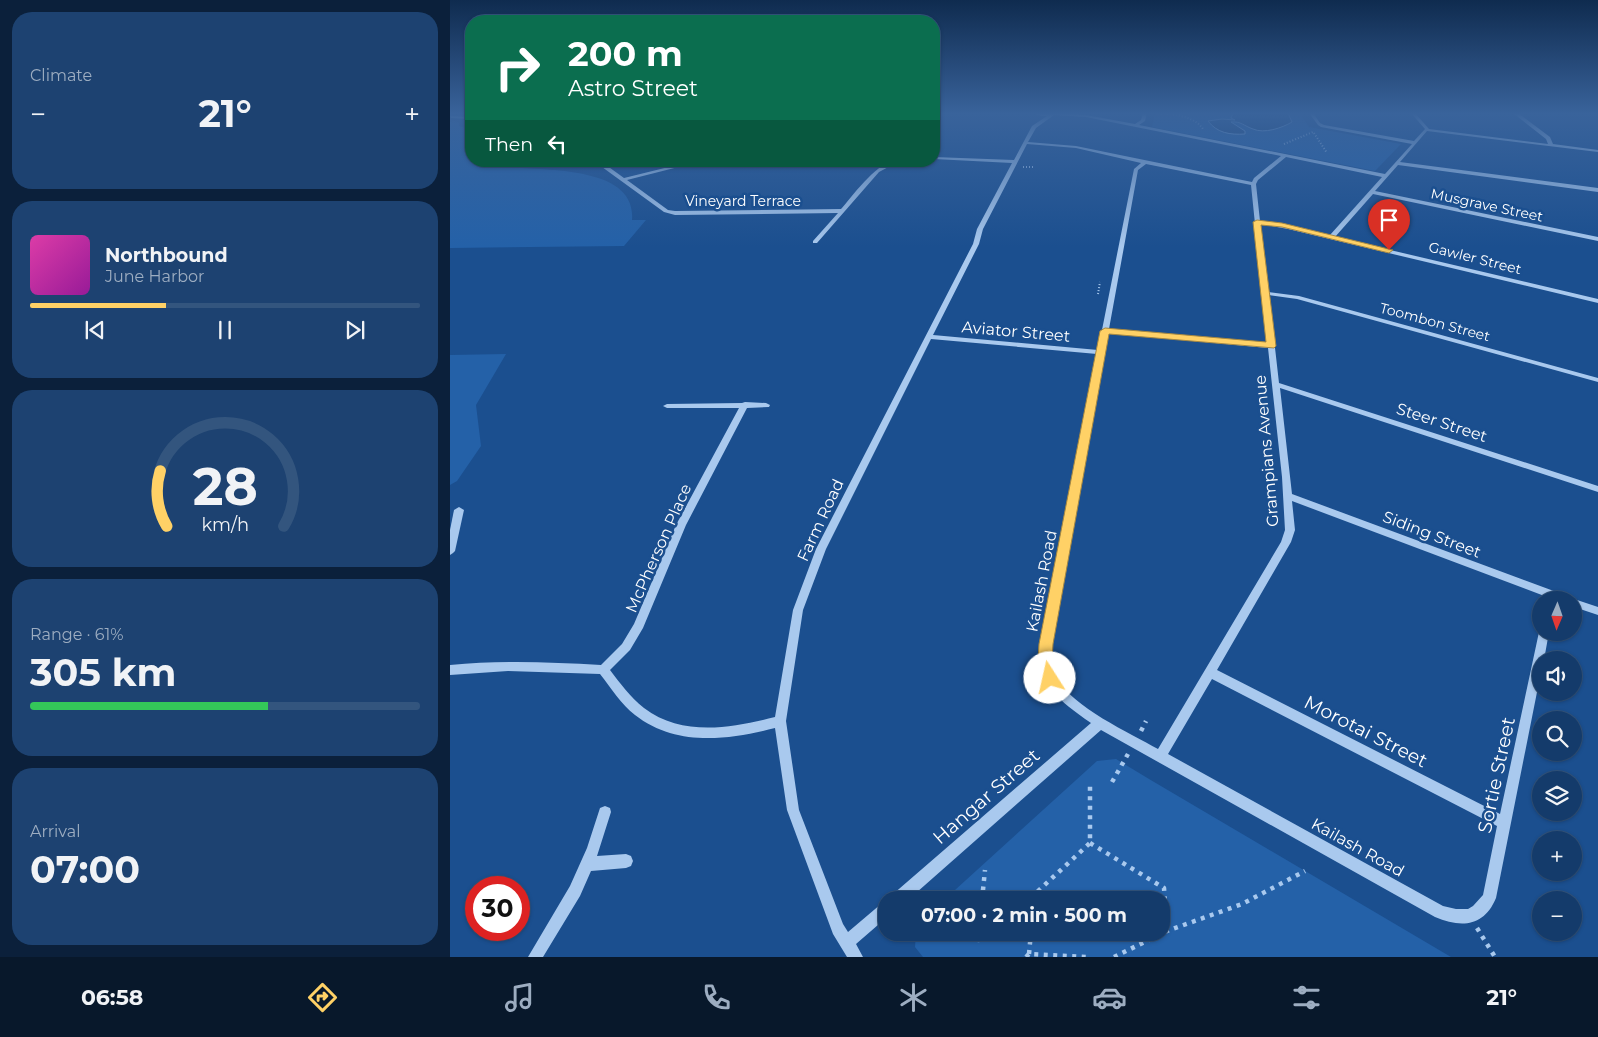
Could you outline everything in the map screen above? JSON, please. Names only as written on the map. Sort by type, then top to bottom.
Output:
[{"type":"street","points":[[940,158],[1015,164]]},
{"type":"street","name":"Farm Road","points":[[856,957],[838,929],[793,810],[780,721],[798,610],[821,549],[976,244],[980,229],[1018,158]]},
{"type":"street","points":[[1126,158],[1253,184],[1256,179],[1283,158]]},
{"type":"street","points":[[1293,158],[1386,176]]},
{"type":"street","points":[[1332,237],[1401,158]]},
{"type":"street","name":"Kailash Road","points":[[1145,162],[1136,169],[1046,644],[1045,660],[1050,678],[1062,695],[1100,723],[1161,755],[1440,912],[1456,917],[1470,917]]},
{"type":"street","points":[[1397,162],[1598,190]]},
{"type":"street","name":"Vineyard Terrace","points":[[605,167],[666,211],[675,213],[842,211]]},
{"type":"street","points":[[623,180],[676,167]]},
{"type":"street","points":[[877,171],[878,167]]},
{"type":"street","points":[[815,242],[877,171],[886,167]]},
{"type":"street","name":"Grampians Avenue","points":[[1161,755],[1286,542],[1290,530],[1288,496],[1253,184]]},
{"type":"street","name":"Musgrave Street","points":[[1371,192],[1598,239]]},
{"type":"street","name":"Gawler Street","points":[[1257,222],[1277,224],[1598,301]]},
{"type":"street","name":"Toombon Street","points":[[1264,293],[1297,297],[1598,380]]},
{"type":"street","points":[[1105,331],[1271,346]]},
{"type":"street","name":"Aviator Street","points":[[929,337],[1101,352]]},
{"type":"street","name":"Steer Street","points":[[1276,384],[1598,489]]},
{"type":"street","name":"McPherson Place","points":[[603,670],[626,647],[639,625],[680,525],[745,404]]},
{"type":"street","points":[[667,406],[766,405]]},
{"type":"street","name":"Siding Street","points":[[1288,496],[1533,591]]},
{"type":"street","points":[[450,551],[460,510]]},
{"type":"street","points":[[1582,606],[1598,611]]},
{"type":"street","name":"Sortie Street","points":[[1470,917],[1481,910],[1489,898],[1542,641]]},
{"type":"street","points":[[450,670],[498,665],[526,665],[603,670],[628,700],[646,716],[672,728],[699,733],[729,733],[780,721]]},
{"type":"street","name":"Morotai Street","points":[[1209,672],[1505,823]]},
{"type":"street","name":"Hangar Street","points":[[907,891],[1100,723]]},
{"type":"street","points":[[535,957],[575,891],[587,864],[605,812]]},
{"type":"street","points":[[587,864],[626,861]]},
{"type":"street","points":[[847,943],[878,916]]},
{"type":"path","points":[[1015,164],[1033,167]]},
{"type":"path","points":[[1038,891],[1090,843],[1090,783]]},
{"type":"path","points":[[1090,843],[1164,888],[1164,891]]},
{"type":"path","points":[[983,891],[985,870]]},
{"type":"path","points":[[1170,930],[1242,904],[1306,871]]},
{"type":"path","points":[[1470,917],[1495,957]]},
{"type":"path","points":[[1030,941],[1028,956],[1088,957]]},
{"type":"path","points":[[1114,957],[1147,941]]},
{"type":"shaded area","points":[[450,158],[465,158],[465,167],[512,167],[566,171],[587,175],[605,181],[620,190],[630,202],[632,220],[646,220],[624,246],[450,248]]},
{"type":"shaded area","points":[[1307,158],[1388,158],[1375,171]]},
{"type":"shaded area","points":[[506,354],[476,405],[481,446],[457,481],[450,485],[450,355]]},
{"type":"shaded area","points":[[1116,759],[1451,957],[923,957],[915,947],[915,941],[1170,941],[1170,891],[954,891],[1097,761]]},
{"type":"route","points":[[1050,678],[1045,660],[1046,644],[1105,331],[1271,346],[1257,222],[1282,225],[1389,250]]}]
